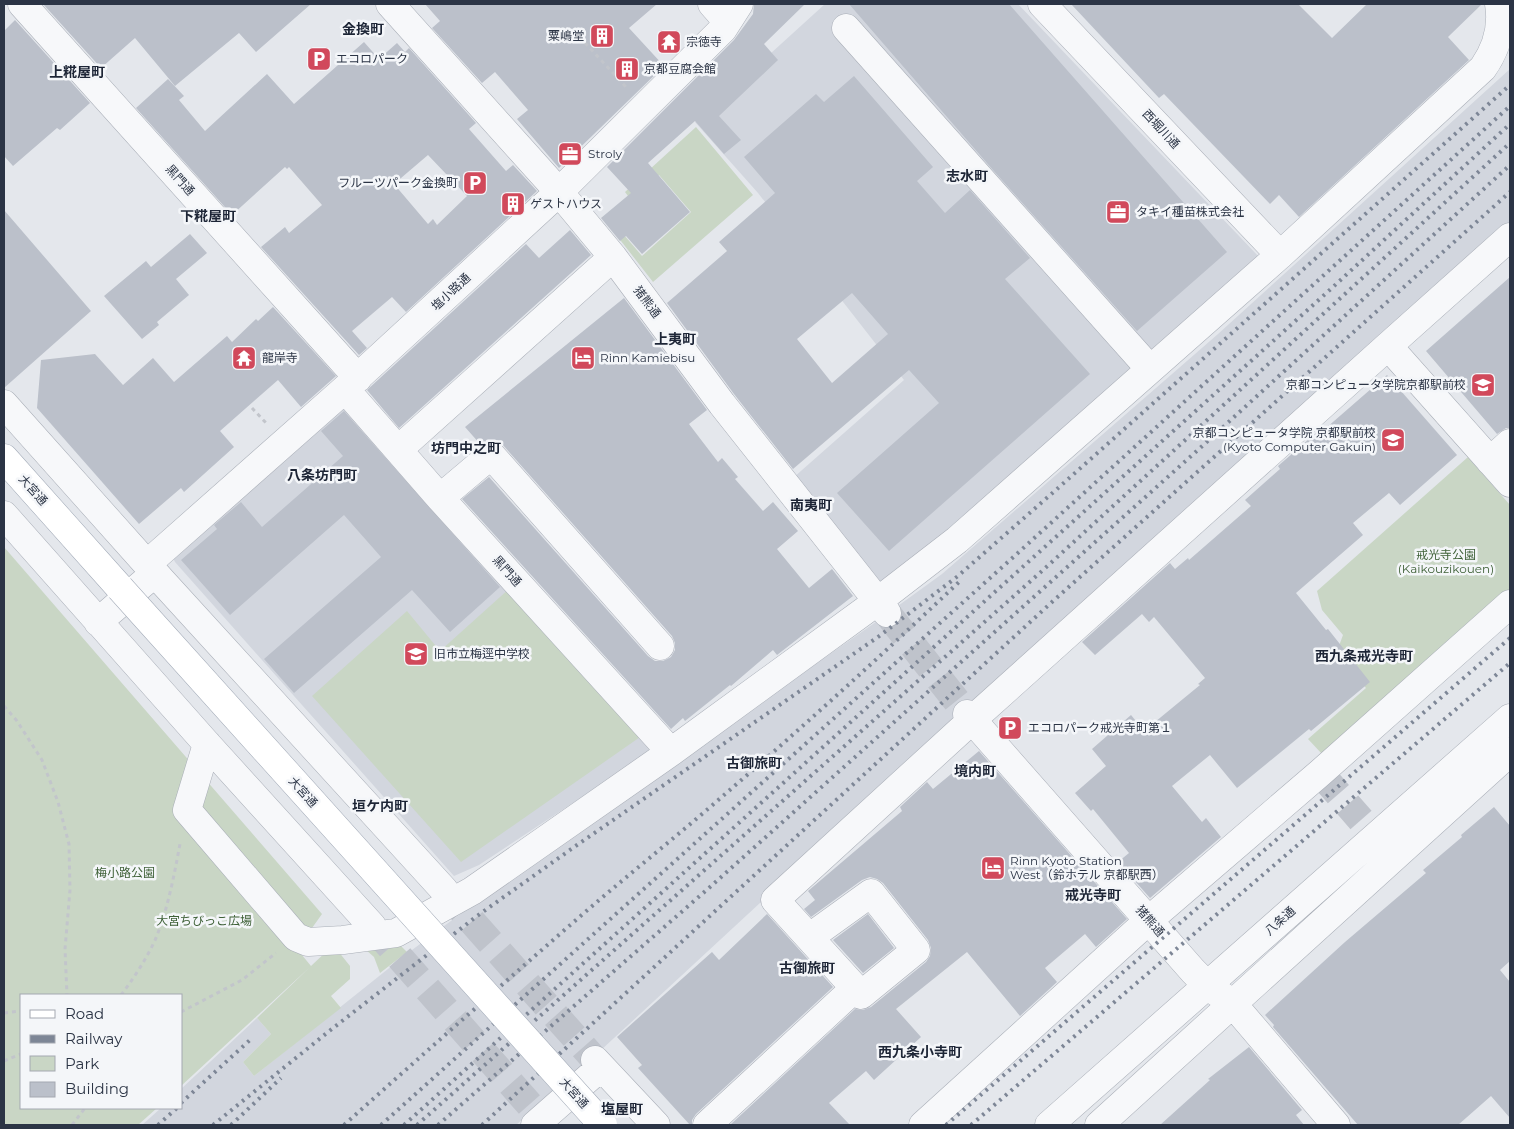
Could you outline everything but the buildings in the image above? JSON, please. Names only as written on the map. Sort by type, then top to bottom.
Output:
[{"type":"main road","name":"大宮通","points":[[4,458],[603,1125]]},
{"type":"street","name":"黒門通","points":[[22,4],[351,384],[399,449],[440,498],[671,752]]},
{"type":"street","name":"猪熊通","points":[[390,4],[559,192],[613,257],[722,404],[883,607]]},
{"type":"street","name":"西堀川通","points":[[1042,4],[1280,254]]},
{"type":"street","points":[[207,744],[187,810],[296,937],[308,942],[343,940],[396,933],[472,891],[883,607],[1280,254],[1483,68],[1490,58],[1499,37],[1499,4]]},
{"type":"street","name":"塩小路通","points":[[98,622],[151,568],[559,192],[723,29],[726,9]]},
{"type":"street","points":[[846,28],[1150,369]]},
{"type":"street","points":[[810,937],[871,893],[916,950],[861,995],[775,900],[970,716],[1510,238]]},
{"type":"street","points":[[399,449],[613,257]]},
{"type":"street","points":[[1388,346],[1510,483]]},
{"type":"street","points":[[4,404],[444,890]]},
{"type":"street","points":[[1490,461],[1510,443]]},
{"type":"street","points":[[440,498],[491,455],[660,646]]},
{"type":"street","points":[[4,515],[207,744],[372,926]]},
{"type":"street","points":[[924,1125],[1150,920],[1313,779],[1510,604]]},
{"type":"street","name":"猪熊通","points":[[970,716],[1208,986],[1232,1003],[1336,1125]]},
{"type":"street","name":"八条通","points":[[1049,1125],[1208,986],[1368,828],[1510,718]]},
{"type":"street","points":[[1098,1125],[1232,1003],[1505,766]]},
{"type":"street","points":[[707,1125],[855,988]]},
{"type":"street","points":[[540,1120],[598,1064],[656,1125]]},
{"type":"path","points":[[574,31],[645,108]]},
{"type":"path","points":[[4,706],[42,760],[58,802],[69,844],[70,890],[65,949],[67,994]]},
{"type":"path","points":[[122,994],[134,978],[155,940],[168,902],[187,810]]},
{"type":"path","points":[[182,1011],[242,980],[296,937]]},
{"type":"path","points":[[4,1012],[20,1011]]},
{"type":"path","points":[[4,1061],[20,1054]]},
{"type":"path","points":[[72,1125],[84,1109]]},
{"type":"shaded area","name":"タキイ種苗株式会社","points":[[825,4],[1018,4],[1260,258],[884,586],[793,478],[904,380],[758,193],[695,122]]},
{"type":"shaded area","points":[[1510,69],[1510,223],[1424,303],[905,769],[587,1063],[516,1125],[142,1125],[160,1109],[182,1109],[182,1088],[257,1018],[271,1034],[243,1062],[254,1076],[408,953],[475,903],[942,574],[1218,334]]},
{"type":"shaded area","name":"旧市立梅逕中学校","points":[[340,406],[350,406],[659,746],[479,865],[454,876],[175,562],[171,554]]},
{"type":"green space","points":[[696,127],[753,195],[653,282],[614,232],[618,228],[642,256],[691,212],[659,175],[631,200],[625,192]]},
{"type":"green space","name":"戒光寺公園 (Kaikouzikouen)","points":[[1468,457],[1510,505],[1510,590],[1322,754],[1308,739],[1366,688],[1336,654],[1343,635],[1322,610],[1317,591]]},
{"type":"green space","name":"梅小路公園","points":[[4,547],[322,914],[297,949],[311,966],[328,950],[338,951],[350,966],[350,979],[331,996],[341,1008],[254,1076],[243,1062],[271,1034],[257,1018],[310,967],[182,1085],[182,994],[20,994],[20,1109],[156,1109],[138,1125],[4,1125]]},
{"type":"green space","points":[[511,587],[643,735],[461,862],[312,696],[407,611],[440,651]]},
{"type":"green space","points":[[397,942],[407,952],[380,973],[374,957],[365,949]]},
{"type":"tunnel","points":[[887,613],[967,714]]},
{"type":"tunnel","points":[[1320,773],[1361,820]]},
{"type":"tunnel","points":[[444,890],[595,1060]]},
{"type":"tunnel","points":[[372,926],[536,1112]]},
{"type":"railway","points":[[213,1125],[328,1032],[477,916],[878,637],[958,576],[1510,85]]},
{"type":"railway","points":[[381,1125],[1009,561],[1510,106]]},
{"type":"railway","points":[[404,1125],[1333,287],[1510,124]]},
{"type":"railway","points":[[417,1125],[1042,571],[1510,143]]},
{"type":"railway","points":[[438,1125],[710,887],[1199,449],[1510,165]]},
{"type":"railway","points":[[482,1125],[1052,602],[1510,192]]},
{"type":"railway","points":[[344,1125],[576,920],[784,743],[959,582]]},
{"type":"railway","points":[[946,1125],[1510,638]]},
{"type":"railway","points":[[971,1125],[1510,663]]},
{"type":"railway","points":[[182,1102],[250,1040]]},
{"type":"railway","points":[[231,1125],[281,1078]]},
{"type":"railway","points":[[158,1125],[176,1109]]},
{"type":"place","name":"粟嶋堂","points":[[602,36]]},
{"type":"place","name":"宗徳寺","points":[[669,42]]},
{"type":"place","name":"エコロパーク","points":[[319,59]]},
{"type":"place","name":"京都豆腐会館","points":[[627,69]]},
{"type":"place","name":"Stroly","points":[[570,154]]},
{"type":"place","name":"フルーツパーク金換町","points":[[475,183]]},
{"type":"place","name":"ゲストハウス","points":[[513,204]]},
{"type":"place","name":"タキイ種苗株式会社","points":[[1118,212]]},
{"type":"place","name":"龍岸寺","points":[[244,358]]},
{"type":"place","name":"Rinn Kamiebisu","points":[[583,358]]},
{"type":"place","name":"京都コンピュータ学院京都駅前校","points":[[1483,385]]},
{"type":"place","name":"京都コンピュータ学院 京都駅前校 (Kyoto Computer Gakuin)","points":[[1393,440]]},
{"type":"place","name":"旧市立梅逕中学校","points":[[416,654]]},
{"type":"place","name":"エコロパーク戒光寺町第１","points":[[1010,728]]},
{"type":"place","name":"Rinn Kyoto Station West（鈴ホテル 京都駅西）","points":[[993,868]]},
{"type":"district","name":"金換町","points":[[363,29]]},
{"type":"district","name":"上糀屋町","points":[[77,72]]},
{"type":"district","name":"志水町","points":[[967,176]]},
{"type":"district","name":"下糀屋町","points":[[208,216]]},
{"type":"district","name":"上夷町","points":[[675,339]]},
{"type":"district","name":"坊門中之町","points":[[466,448]]},
{"type":"district","name":"八条坊門町","points":[[322,475]]},
{"type":"district","name":"南夷町","points":[[811,505]]},
{"type":"district","name":"西九条戒光寺町","points":[[1364,656]]},
{"type":"district","name":"古御旅町","points":[[754,763]]},
{"type":"district","name":"境内町","points":[[975,771]]},
{"type":"district","name":"垣ケ内町","points":[[380,806]]},
{"type":"district","name":"戒光寺町","points":[[1093,895]]},
{"type":"district","name":"古御旅町","points":[[807,968]]},
{"type":"district","name":"西九条小寺町","points":[[920,1052]]},
{"type":"district","name":"塩屋町","points":[[622,1109]]},
{"type":"park label","name":"大宮ちびっこ広場","points":[[204,921]]}]
